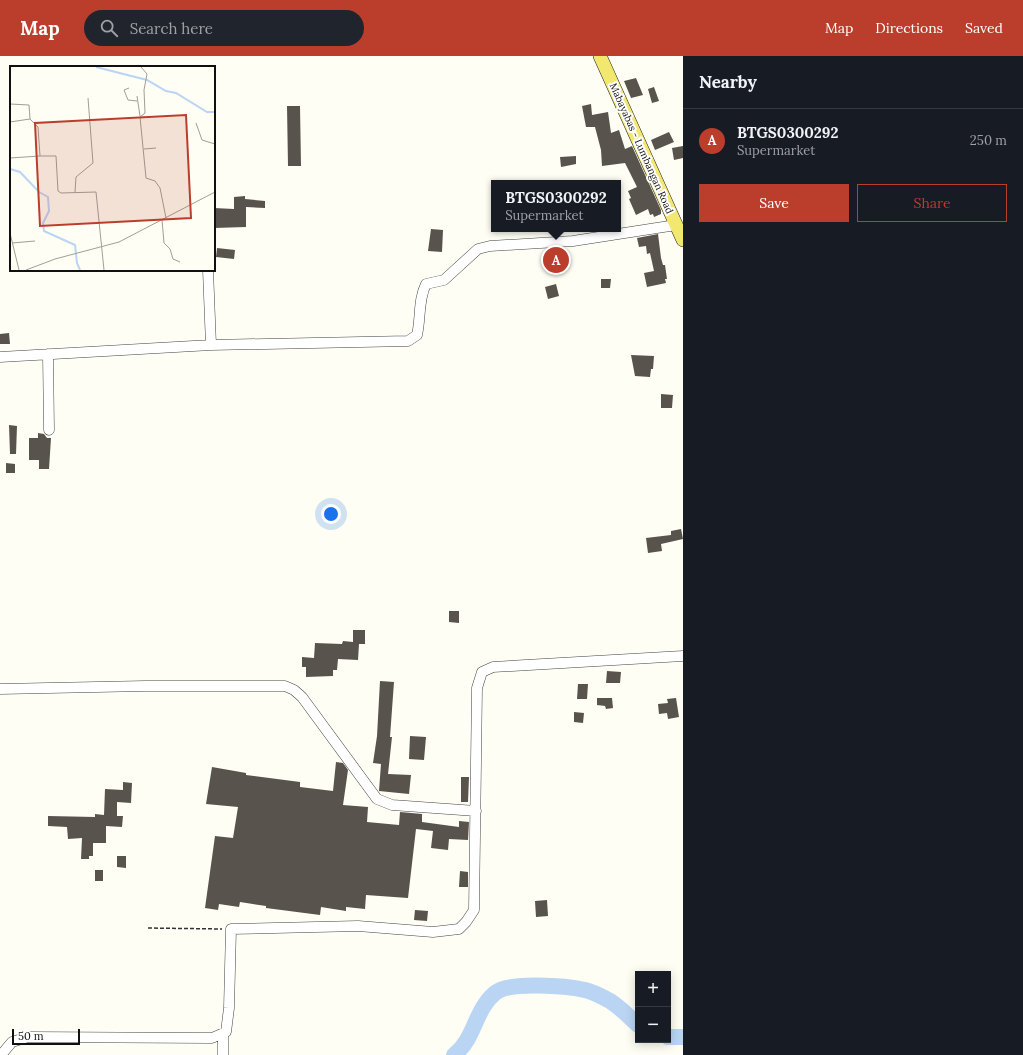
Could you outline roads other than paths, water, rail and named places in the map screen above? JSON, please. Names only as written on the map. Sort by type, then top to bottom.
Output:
[{"type":"main road","name":"Mabayabas - Lumbangan Road","points":[[600,56],[683,240]]},
{"type":"street","points":[[0,357],[211,345],[408,341],[417,335],[420,322],[421,294],[426,284],[444,280],[478,249],[490,246],[573,241],[676,225]]},
{"type":"street","points":[[208,271],[211,345]]},
{"type":"street","points":[[48,354],[49,430]]},
{"type":"street","points":[[223,1055],[223,1035],[226,1032],[229,1008],[231,929],[358,926],[433,932],[459,929],[466,922],[474,910],[477,688],[482,672],[493,667],[683,656]]},
{"type":"street","points":[[0,689],[145,686],[285,686],[294,690],[302,697],[377,799],[392,805],[476,811]]},
{"type":"street","points":[[1,1055],[12,1042],[28,1037],[212,1038],[223,1035]]},
{"type":"waterway","points":[[454,1055],[461,1048],[471,1033],[478,1016],[488,1000],[502,989],[512,987],[552,986],[577,988],[588,991],[614,1003],[635,1022]]},
{"type":"waterway","points":[[671,1037],[683,1037]]},
{"type":"place","name":"BTGS0300292","points":[[556,260]]}]
